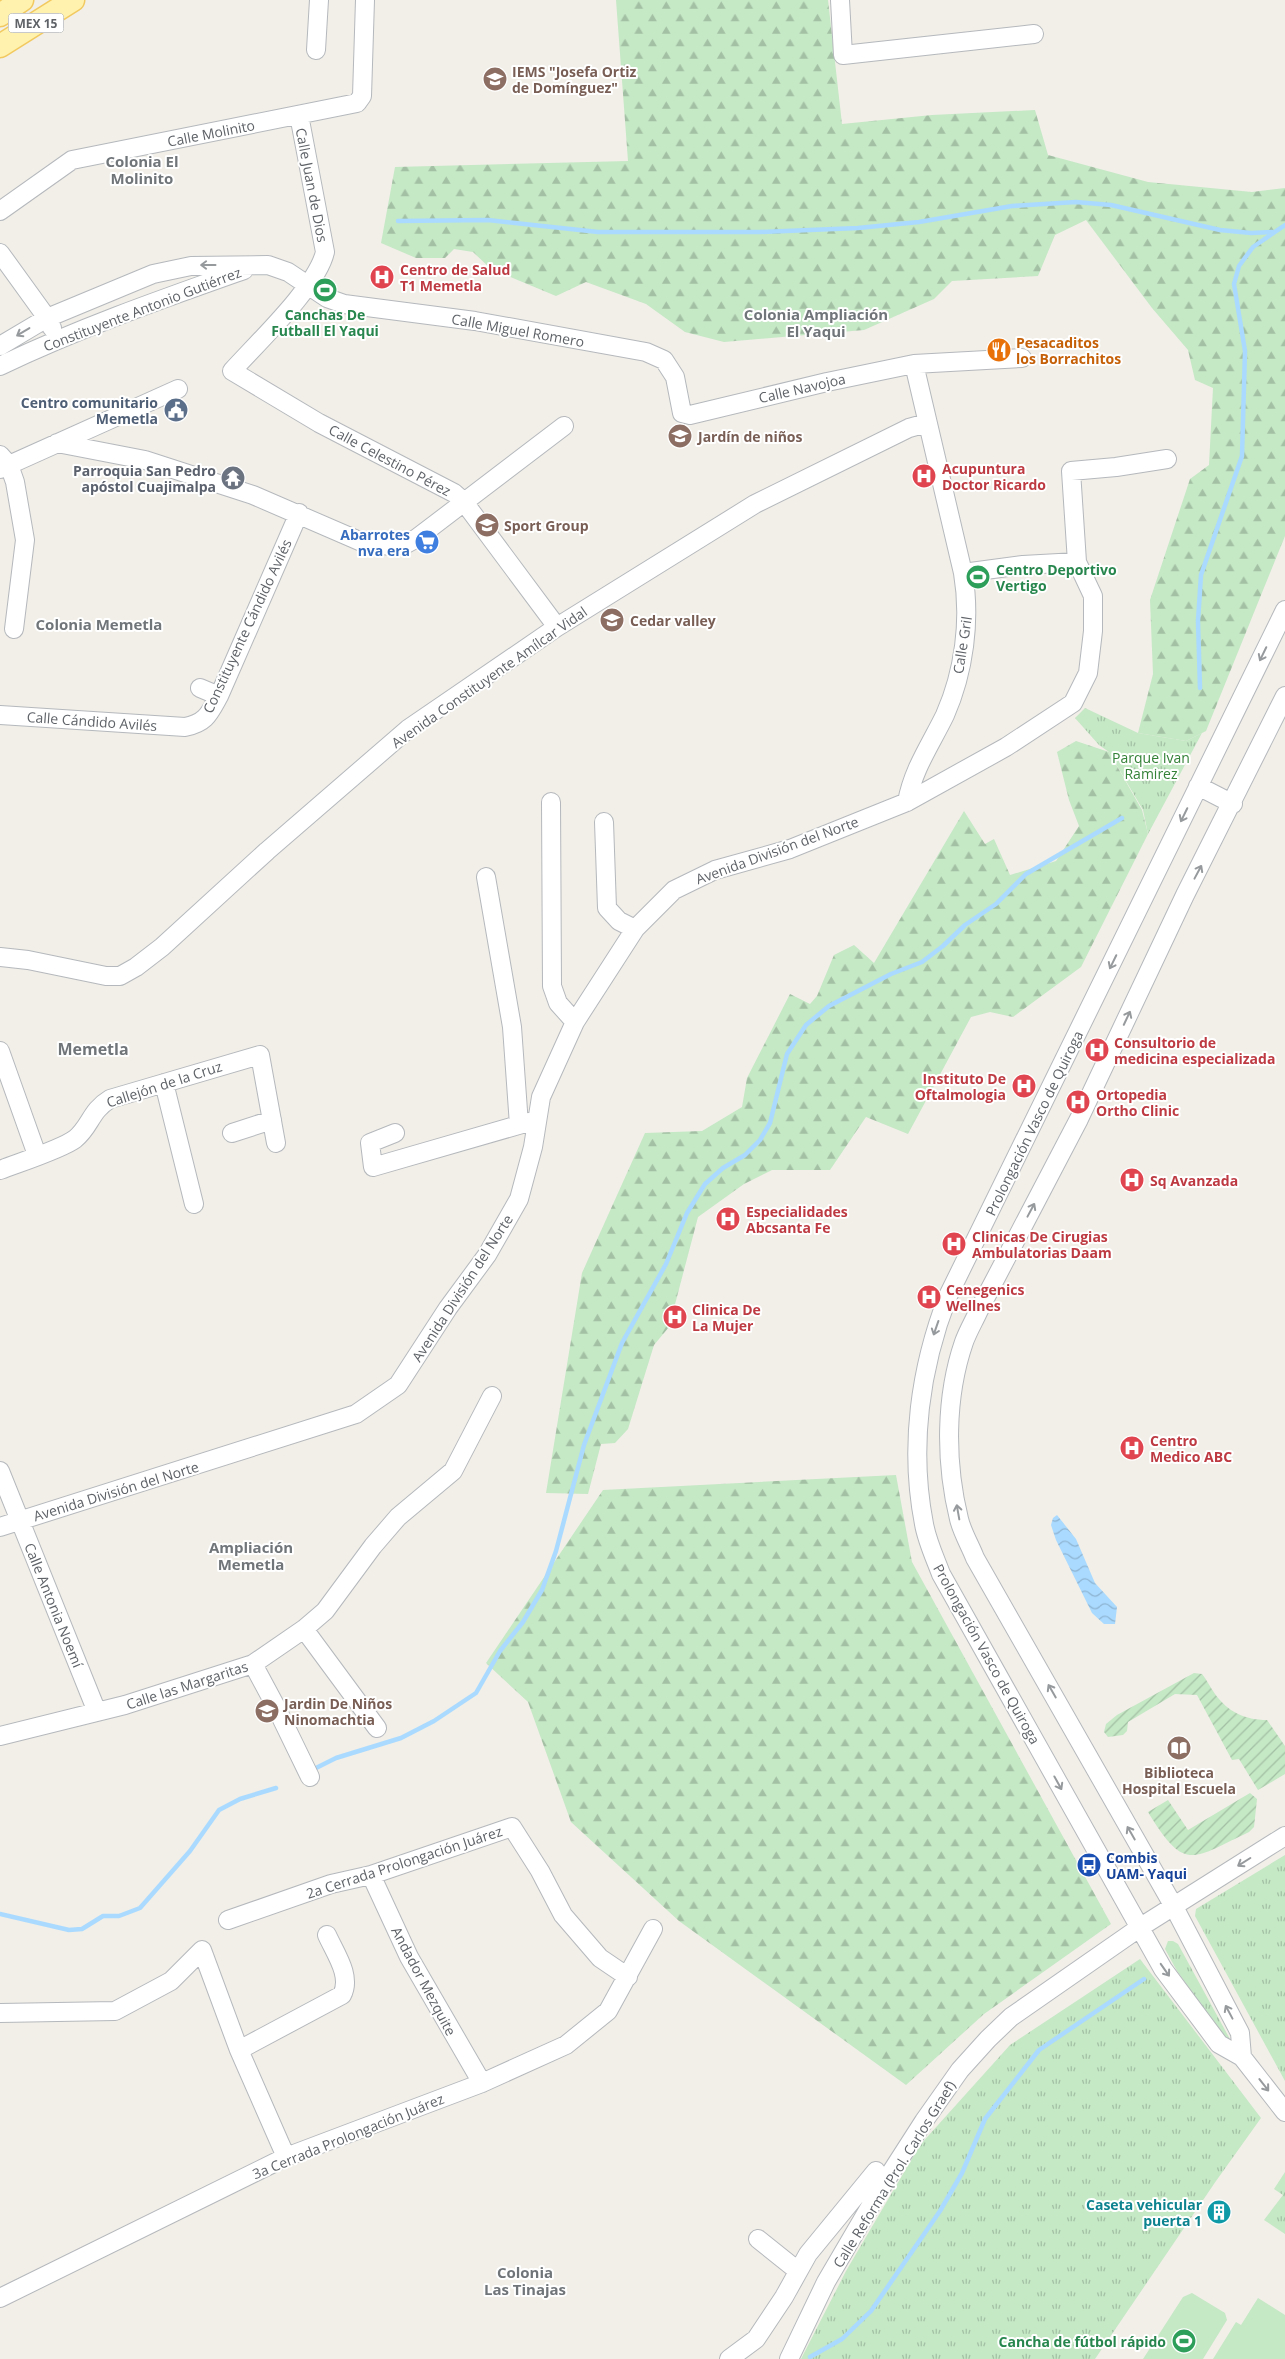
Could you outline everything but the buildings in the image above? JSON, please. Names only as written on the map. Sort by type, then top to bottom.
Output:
[{"type":"main road","name":"MEX 15","points":[[0,15],[22,0]]},
{"type":"main road","name":"MEX 15","points":[[0,46],[73,0]]},
{"type":"street","points":[[316,50],[319,0]]},
{"type":"street","name":"Calle Molinito","points":[[0,211],[72,160],[357,104],[362,96],[365,0]]},
{"type":"street","points":[[840,0],[843,54],[1034,34]]},
{"type":"street","name":"Calle Juan de Dios","points":[[232,371],[310,285],[320,268],[325,252],[299,115]]},
{"type":"street","points":[[0,253],[47,318],[57,338]]},
{"type":"street","name":"Constituyente Antonio Gutiérrez","points":[[0,346],[47,318],[153,274],[191,266],[256,265],[279,268],[310,285]]},
{"type":"street","name":"Constituyente Antonio Gutiérrez","points":[[0,366],[57,338],[256,265]]},
{"type":"street","name":"Calle Miguel Romero","points":[[310,285],[327,298],[344,304],[475,321],[646,352],[664,360],[675,377],[682,413],[690,415]]},
{"type":"street","name":"Calle Navojoa","points":[[690,415],[827,382],[914,364],[1022,358]]},
{"type":"street","name":"Calle Gril","points":[[907,802],[910,784],[945,715],[954,692],[967,622],[968,602],[963,573],[914,364]]},
{"type":"street","name":"Calle Celestino Pérez","points":[[232,371],[319,423],[438,484],[464,502],[557,627]]},
{"type":"street","points":[[14,629],[25,540],[15,482],[3,463],[57,443],[178,389]]},
{"type":"street","name":"Avenida Constituyente Amílcar Vidal","points":[[0,957],[106,976],[120,976],[136,967],[162,947],[266,851],[408,729],[557,627],[755,504],[909,428],[927,423]]},
{"type":"street","points":[[57,443],[144,460],[253,494],[364,543],[391,546],[406,544],[417,538],[564,426]]},
{"type":"street","name":"Avenida División del Norte","points":[[0,1527],[356,1414],[398,1386],[448,1308],[487,1255],[519,1199],[533,1147],[541,1098],[575,1022],[635,929],[674,890],[707,874],[790,849],[907,802],[1006,747],[1073,703],[1088,673],[1093,632],[1093,596],[1077,562],[1071,471],[1116,467],[1167,459]]},
{"type":"street","name":"Constituyente Cándido Avilés","points":[[185,727],[198,725],[208,717],[299,513]]},
{"type":"street","points":[[963,573],[1023,565],[1077,562]]},
{"type":"street","name":"Prolongación Vasco de Quiroga","points":[[1285,610],[1059,1075],[948,1296],[935,1331],[924,1372],[918,1426],[918,1480],[924,1525],[941,1574],[1139,1928],[1164,1969],[1220,2044],[1242,2057],[1285,2112]]},
{"type":"street","points":[[200,688],[219,696]]},
{"type":"street","points":[[1242,2057],[1240,2033],[1174,1905],[975,1558],[959,1520],[951,1475],[949,1425],[954,1380],[964,1341],[1079,1119],[1185,895],[1233,804],[1285,696]]},
{"type":"street","name":"Calle Cándido Avilés","points":[[0,715],[185,727]]},
{"type":"street","points":[[1198,786],[1233,804]]},
{"type":"street","points":[[551,802],[552,986],[558,1003],[575,1022]]},
{"type":"street","points":[[604,822],[607,908],[619,921],[635,929]]},
{"type":"street","points":[[486,877],[512,1027],[519,1125]]},
{"type":"street","points":[[0,1051],[37,1155]]},
{"type":"street","name":"Callejón de la Cruz","points":[[0,1170],[72,1141],[82,1132],[98,1106],[110,1099],[260,1055],[272,1120]]},
{"type":"street","points":[[164,1082],[194,1204]]},
{"type":"street","points":[[232,1133],[272,1120],[276,1142]]},
{"type":"street","points":[[395,1134],[370,1143],[373,1166],[536,1120]]},
{"type":"street","name":"Calle las Margaritas","points":[[0,1736],[97,1712],[253,1664],[304,1629],[325,1611],[372,1546],[398,1517],[453,1471],[492,1396]]},
{"type":"street","name":"Calle Antonia Noemí","points":[[0,1471],[97,1712]]},
{"type":"street","points":[[304,1629],[377,1728]]},
{"type":"street","points":[[253,1664],[310,1776]]},
{"type":"street","name":"2a Cerrada Prolongación Juárez","points":[[228,1920],[331,1884],[371,1876],[512,1827],[540,1870],[563,1915],[600,1958],[628,1977]]},
{"type":"street","name":"Calle Reforma (Prol. Carlos Graef)","points":[[789,2359],[826,2282],[881,2188],[960,2070],[988,2038],[1012,2018],[1139,1928],[1285,1836]]},
{"type":"street","name":"Andador Mezquite","points":[[371,1876],[409,1958],[482,2083]]},
{"type":"street","name":"3a Cerrada Prolongación Juárez","points":[[0,2298],[286,2157],[482,2083],[566,2045],[608,2011],[653,1929]]},
{"type":"street","points":[[239,2050],[342,1996],[346,1988],[345,1977],[327,1935]]},
{"type":"street","points":[[0,2013],[114,2011],[171,1982],[202,1950],[239,2050],[286,2157]]},
{"type":"street","points":[[729,2359],[756,2338],[784,2297],[798,2271],[830,2225],[876,2171]]},
{"type":"street","points":[[758,2239],[798,2271]]},
{"type":"green space","points":[[616,0],[828,0],[842,124],[932,115],[1035,110],[1048,155],[1148,182],[1252,192],[1285,188],[1285,536],[1206,731],[1186,741],[1138,733],[1153,674],[1150,600],[1190,479],[1209,465],[1213,388],[1195,380],[1188,350],[1152,308],[1086,220],[1055,235],[1038,276],[952,281],[934,299],[864,330],[724,342],[685,332],[646,304],[586,282],[556,296],[491,269],[473,252],[454,249],[445,258],[416,258],[381,243],[395,167],[628,161]]},
{"type":"green space","name":"Parque Ivan Ramirez","points":[[1085,708],[1138,733],[1186,741],[1202,733],[1148,834],[1143,810],[1109,752],[1099,745],[1075,718]]},
{"type":"green space","points":[[1076,741],[1109,752],[1142,810],[1148,834],[1081,967],[1013,1017],[990,1012],[971,1017],[908,1134],[866,1117],[830,1170],[772,1170],[744,1184],[698,1217],[669,1327],[654,1345],[628,1429],[615,1443],[601,1444],[588,1494],[546,1493],[582,1273],[645,1133],[702,1131],[742,1107],[747,1078],[790,994],[810,1004],[817,996],[834,955],[854,945],[874,963],[964,811],[985,844],[994,839],[1010,875],[1056,861],[1079,826],[1069,800],[1057,752]]},
{"type":"green space","points":[[896,1475],[912,1562],[1111,1924],[984,2014],[906,2085],[679,1921],[571,1822],[528,1702],[486,1663],[603,1490]]},
{"type":"green space","points":[[1194,1673],[1202,1674],[1215,1694],[1231,1710],[1244,1717],[1267,1720],[1285,1746],[1285,1774],[1258,1790],[1239,1759],[1232,1760],[1197,1695],[1175,1694],[1128,1722],[1127,1731],[1123,1735],[1108,1737],[1104,1732],[1106,1724],[1117,1715]]},
{"type":"green space","points":[[1250,1793],[1257,1799],[1254,1827],[1249,1832],[1202,1854],[1191,1855],[1181,1852],[1171,1845],[1148,1812],[1168,1800],[1188,1830]]},
{"type":"green space","points":[[1285,1855],[1285,2081],[1195,1916],[1196,1909]]},
{"type":"green space","points":[[1168,1941],[1178,1944],[1231,2041],[1228,2043],[1177,1971],[1165,1949]]},
{"type":"green space","points":[[1140,1959],[1261,2118],[1095,2359],[801,2359],[846,2271],[920,2145],[1010,2045]]},
{"type":"green space","points":[[1285,2172],[1285,2234],[1264,2220],[1283,2195],[1274,2189]]},
{"type":"green space","name":"Cancha de fútbol rápido","points":[[1192,2293],[1225,2313],[1227,2320],[1203,2359],[1143,2359],[1183,2297]]},
{"type":"green space","points":[[1258,2298],[1285,2315],[1285,2359],[1213,2359],[1236,2322],[1241,2325]]},
{"type":"water","points":[[1057,1515],[1076,1539],[1095,1583],[1117,1607],[1115,1624],[1104,1624],[1092,1613],[1056,1540],[1051,1525],[1053,1518]]},
{"type":"waterway","points":[[398,221],[488,220],[598,232],[760,232],[858,228],[919,222],[1012,206],[1076,202],[1111,205],[1220,230],[1251,233],[1272,232]]},
{"type":"waterway","points":[[1200,688],[1198,621],[1201,575],[1242,456],[1245,351],[1234,284],[1239,266],[1253,247],[1285,225]]},
{"type":"waterway","points":[[314,1769],[336,1758],[401,1738],[434,1721],[476,1693],[500,1651],[523,1622],[542,1590],[556,1551],[584,1445],[622,1343],[666,1264],[687,1213],[705,1184],[723,1168],[745,1155],[760,1140],[770,1123],[787,1054],[806,1025],[829,1006],[891,974],[922,962],[943,946],[965,925],[996,904],[1026,874],[1122,818]]},
{"type":"waterway","points":[[0,1914],[69,1930],[82,1929],[103,1916],[119,1916],[140,1908],[190,1851],[219,1810],[240,1799],[276,1788]]},
{"type":"waterway","points":[[810,2357],[842,2339],[871,2311],[940,2211],[962,2173],[985,2119],[1039,2050],[1144,1979]]},
{"type":"place","name":"IEMS \"Josefa Ortiz de Domínguez\"","points":[[495,79]]},
{"type":"place","name":"Centro de Salud T1 Memetla","points":[[382,277]]},
{"type":"place","name":"Canchas De Futball El Yaqui","points":[[325,290]]},
{"type":"place","name":"Pesacaditos los Borrachitos","points":[[999,350]]},
{"type":"place","name":"Centro comunitario Memetla","points":[[176,410]]},
{"type":"place","name":"Jardín de niños","points":[[680,436]]},
{"type":"place","name":"Acupuntura Doctor Ricardo","points":[[924,476]]},
{"type":"place","name":"Parroquia San Pedro apóstol Cuajimalpa","points":[[233,478]]},
{"type":"place","name":"Sport Group","points":[[487,525]]},
{"type":"place","name":"Abarrotes nva era","points":[[427,542]]},
{"type":"place","name":"Centro Deportivo Vertigo","points":[[978,577]]},
{"type":"place","name":"Cedar valley","points":[[612,620]]},
{"type":"place","name":"Consultorio de medicina especializada","points":[[1097,1050]]},
{"type":"place","name":"Instituto De Oftalmologia","points":[[1024,1086]]},
{"type":"place","name":"Ortopedia Ortho Clinic","points":[[1078,1102]]},
{"type":"place","name":"Sq Avanzada","points":[[1132,1180]]},
{"type":"place","name":"Especialidades Abcsanta Fe","points":[[728,1219]]},
{"type":"place","name":"Clinicas De Cirugias Ambulatorias Daam","points":[[954,1244]]},
{"type":"place","name":"Cenegenics Wellnes","points":[[929,1297]]},
{"type":"place","name":"Clinica De La Mujer","points":[[675,1317]]},
{"type":"place","name":"Centro Medico ABC","points":[[1132,1448]]},
{"type":"place","name":"Jardin De Niños Ninomachtia","points":[[267,1711]]},
{"type":"place","name":"Biblioteca Hospital Escuela","points":[[1179,1748]]},
{"type":"place","name":"Combis UAM- Yaqui","points":[[1089,1865]]},
{"type":"place","name":"Caseta vehicular puerta 1","points":[[1219,2212]]},
{"type":"place","name":"Cancha de fútbol rápido","points":[[1184,2341]]},
{"type":"district","name":"Colonia El Molinito","points":[[142,170]]},
{"type":"district","name":"Colonia Ampliación El Yaqui","points":[[816,322]]},
{"type":"district","name":"Colonia Memetla","points":[[99,624]]},
{"type":"district","name":"Memetla","points":[[93,1049]]},
{"type":"district","name":"Ampliación Memetla","points":[[251,1556]]},
{"type":"district","name":"Colonia Las Tinajas","points":[[525,2280]]}]
